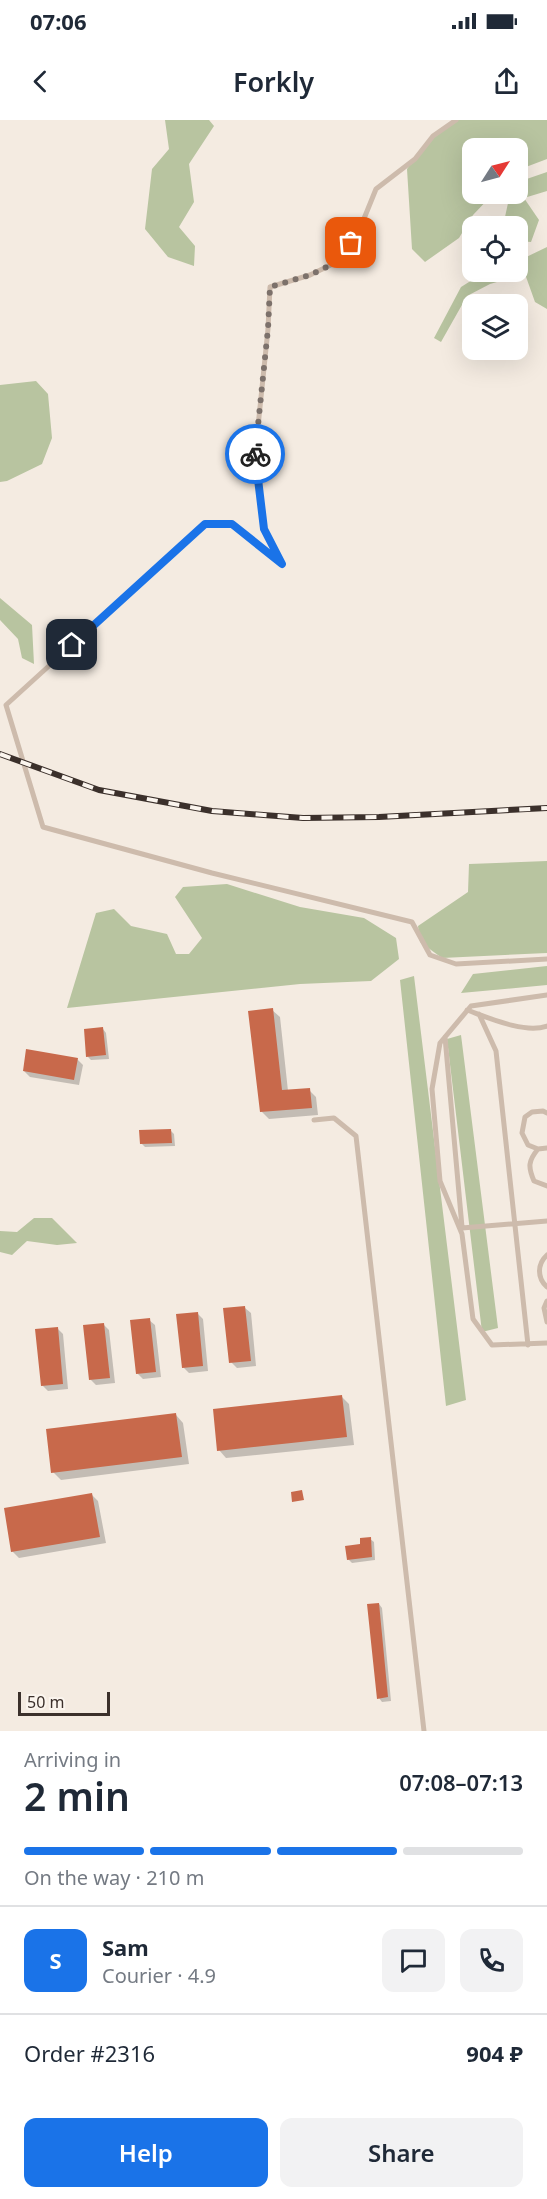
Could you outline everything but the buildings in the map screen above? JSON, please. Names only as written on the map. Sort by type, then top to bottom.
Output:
[{"type":"lane","points":[[456,120],[433,136],[415,159],[376,189],[361,226],[341,260],[310,275],[270,287],[255,456],[264,529],[282,564],[232,524],[205,524],[6,705],[43,827],[212,873],[412,921],[430,955],[456,964],[547,959]]},
{"type":"lane","points":[[462,1231],[440,1181],[432,1089],[441,1043],[471,1006],[547,995]]},
{"type":"lane","points":[[467,1010],[512,1026],[542,1028],[547,1026]]},
{"type":"lane","points":[[479,1014],[496,1051],[528,1345]]},
{"type":"lane","points":[[445,1037],[462,1231],[473,1319],[492,1346],[547,1343]]},
{"type":"lane","points":[[547,1113],[543,1111],[525,1117],[522,1133],[528,1145],[538,1149],[547,1148]]},
{"type":"lane","points":[[314,1120],[334,1118],[356,1136],[424,1731]]},
{"type":"lane","points":[[538,1149],[530,1158],[528,1169],[534,1181],[547,1187],[547,1196]]},
{"type":"lane","points":[[462,1231],[547,1221]]},
{"type":"lane","points":[[547,1255],[543,1258],[538,1274],[547,1287]]},
{"type":"lane","points":[[547,1301],[544,1308],[547,1322]]},
{"type":"green space","points":[[165,120],[209,120],[214,126],[189,164],[194,202],[179,227],[195,246],[194,266],[168,257],[145,229],[152,169],[169,149]]},
{"type":"green space","points":[[453,120],[547,120],[547,159],[528,166],[528,138],[462,138],[462,204],[483,204],[472,216],[462,216],[462,233],[459,238],[425,262],[412,249],[407,169],[429,139]]},
{"type":"green space","points":[[547,172],[547,191],[528,197],[528,179]]},
{"type":"green space","points":[[508,204],[528,204],[539,220],[531,242],[528,242],[528,216],[505,216]]},
{"type":"green space","points":[[547,247],[547,309],[535,302],[528,282],[528,256]]},
{"type":"green space","points":[[469,282],[497,282],[471,294],[462,294],[462,305],[441,342],[434,338],[461,287]]},
{"type":"green space","points":[[36,381],[48,394],[52,438],[42,464],[7,481],[0,482],[0,385]]},
{"type":"green space","points":[[0,598],[32,625],[34,664],[22,658],[18,639],[0,620]]},
{"type":"green space","points":[[547,861],[547,953],[442,958],[420,942],[418,926],[468,892],[469,864]]},
{"type":"green space","points":[[227,884],[300,907],[364,918],[396,938],[399,959],[371,981],[300,984],[67,1008],[96,913],[114,909],[131,926],[167,934],[176,954],[189,954],[202,938],[175,897],[183,887]]},
{"type":"green space","points":[[547,966],[547,985],[461,993],[473,974]]},
{"type":"green space","points":[[414,976],[466,1400],[446,1406],[400,980]]},
{"type":"green space","points":[[461,1035],[498,1328],[482,1332],[447,1039]]},
{"type":"green space","points":[[34,1218],[52,1218],[77,1243],[57,1245],[27,1241],[12,1255],[0,1252],[0,1231],[17,1232]]},
{"type":"railway","points":[[0,754],[99,790],[212,811],[303,818],[379,817],[547,808]]},
{"type":"way so far","points":[[255,454],[270,287],[310,275],[341,260],[351,243]]},
{"type":"route","points":[[72,645],[205,524],[232,524],[282,564],[264,529],[255,454]]}]
